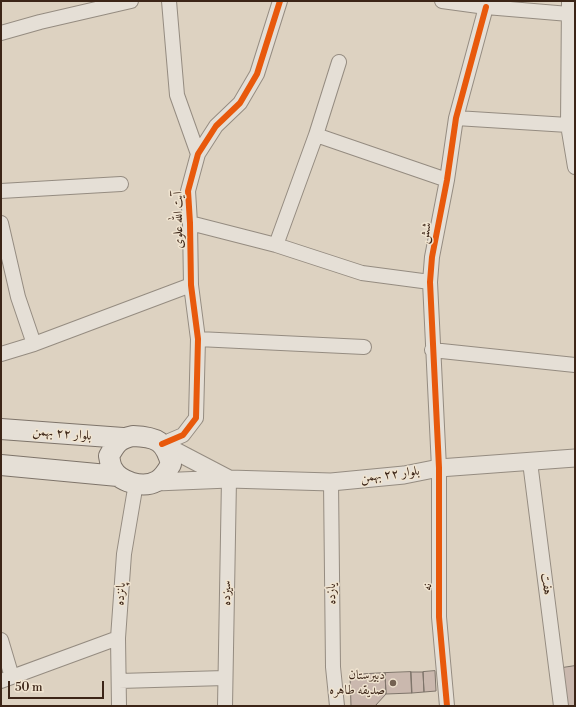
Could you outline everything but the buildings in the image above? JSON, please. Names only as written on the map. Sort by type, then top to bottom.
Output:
[{"type":"main road","name":"بلوار ۲۲ بهمن","points":[[1,428],[123,438]]},
{"type":"main road","points":[[1,465],[127,480],[146,484],[156,482],[165,475],[171,464],[168,453],[162,444],[143,437],[134,436],[123,438],[114,445],[109,456],[112,467],[127,480]]},
{"type":"street","points":[[1,33],[40,22],[131,1]]},
{"type":"street","points":[[169,1],[177,95],[198,154]]},
{"type":"street","name":"آیت الله علوی","points":[[162,444],[183,435],[196,418],[198,339],[191,286],[188,191],[198,154],[216,126],[240,103],[257,74],[280,1]]},
{"type":"street","points":[[442,1],[570,15],[568,125],[575,167]]},
{"type":"street","name":"شش","points":[[439,468],[432,350],[430,282],[432,257],[447,180],[456,118],[486,7]]},
{"type":"street","points":[[276,245],[316,134],[339,62]]},
{"type":"street","points":[[456,118],[568,125]]},
{"type":"street","points":[[316,134],[447,180]]},
{"type":"street","points":[[1,191],[122,184]]},
{"type":"street","points":[[190,223],[276,245],[362,273],[430,282]]},
{"type":"street","points":[[1,227],[18,297],[34,344]]},
{"type":"street","points":[[1,354],[34,344],[191,286]]},
{"type":"street","points":[[198,339],[364,347]]},
{"type":"street","points":[[432,350],[575,365]]},
{"type":"street","name":"بلوار ۲۲ بهمن","points":[[162,444],[229,479]]},
{"type":"street","name":"بلوار ۲۲ بهمن","points":[[156,482],[229,479],[331,482],[404,475],[439,468],[575,458]]},
{"type":"street","name":"هفت","points":[[530,462],[561,706]]},
{"type":"street","name":"نه","points":[[439,468],[439,617],[447,706]]},
{"type":"street","name":"سیزده","points":[[225,706],[229,479]]},
{"type":"street","name":"پانزده","points":[[120,706],[118,638],[124,554],[127,480]]},
{"type":"street","name":"یازده","points":[[331,482],[333,667],[337,706]]},
{"type":"street","points":[[1,640],[7,679],[118,638]]},
{"type":"street","points":[[119,681],[225,678]]},
{"type":"cycle path","points":[[162,444],[183,435],[196,418],[198,339],[191,285],[188,191],[198,154],[216,126],[240,103],[257,74],[280,1]]},
{"type":"cycle path","points":[[447,706],[439,617],[439,468],[430,282],[432,257],[447,180],[456,118],[486,7]]},
{"type":"place","name":"دبیرستان صدیقه طاهره","points":[[393,683]]}]
